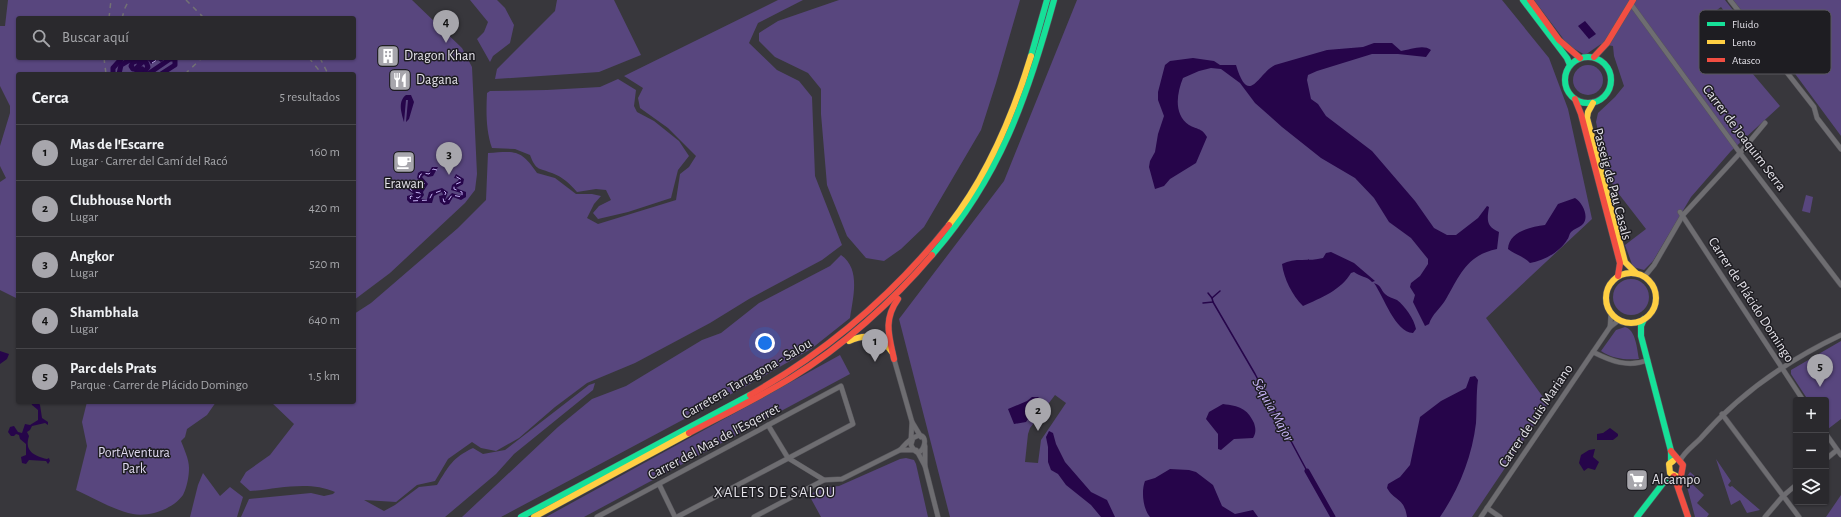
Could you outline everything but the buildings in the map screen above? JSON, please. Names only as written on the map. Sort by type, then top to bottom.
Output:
[{"type":"main road","name":"Carretera Tarragona - Salou","points":[[521,517],[788,372],[844,332],[886,296],[941,236],[962,206],[989,162],[1006,128],[1022,84],[1041,22],[1046,0]]},
{"type":"main road","name":"Carretera Tarragona - Salou","points":[[534,517],[791,378],[829,352],[874,316],[926,263],[946,240],[968,210],[995,165],[1012,130],[1031,79],[1055,0]]},
{"type":"main road","points":[[1523,0],[1567,58],[1570,66]]},
{"type":"main road","points":[[1530,0],[1571,53],[1580,58],[1594,57],[1606,64]]},
{"type":"main road","points":[[1594,57],[1607,43],[1632,2]]},
{"type":"main road","points":[[1580,58],[1570,66],[1565,74],[1565,83],[1568,92],[1575,99],[1584,103],[1593,103],[1605,96],[1611,85],[1611,72],[1606,64],[1605,53],[1607,43]]},
{"type":"main road","name":"Passeig de Pau Casals","points":[[1575,99],[1581,114],[1620,263],[1618,276]]},
{"type":"main road","name":"Passeig de Pau Casals","points":[[1593,103],[1588,112],[1587,118],[1625,262],[1636,273]]},
{"type":"main road","points":[[894,359],[888,330],[889,314],[893,304],[920,274],[926,263]]},
{"type":"main road","points":[[1636,273],[1645,276],[1653,285],[1656,297],[1652,312],[1644,319],[1631,323],[1619,320],[1611,314],[1606,302],[1607,289],[1611,282],[1618,276],[1636,273]]},
{"type":"main road","points":[[1644,319],[1641,326],[1641,336],[1672,452],[1671,462],[1668,466],[1678,485],[1688,517]]},
{"type":"main road","points":[[1631,323],[1641,336]]},
{"type":"main road","points":[[829,352],[856,337],[865,335],[879,338],[886,343],[894,359]]},
{"type":"main road","points":[[1672,452],[1681,462],[1681,473],[1678,485]]},
{"type":"main road","points":[[1671,462],[1681,462]]},
{"type":"main road","points":[[1637,517],[1672,474],[1681,473]]},
{"type":"main road","points":[[1666,481],[1678,485]]},
{"type":"street","points":[[1730,0],[1738,10]]},
{"type":"street","name":"Carrer de Joaquim Serra","points":[[1632,2],[1740,153],[1841,285]]},
{"type":"street","points":[[1788,74],[1814,107],[1817,118],[1841,149]]},
{"type":"street","points":[[1645,276],[1654,265],[1682,214],[1740,153],[1765,123]]},
{"type":"street","name":"Carrer de Plácido Domingo","points":[[1682,214],[1801,397]]},
{"type":"street","name":"Carrer de Luis Mariano","points":[[1610,327],[1611,314]]},
{"type":"street","name":"Carrer de Luis Mariano","points":[[1481,517],[1610,327],[1619,320]]},
{"type":"street","points":[[1681,462],[1686,454],[1722,414],[1744,394],[1782,366],[1841,335]]},
{"type":"street","points":[[1593,352],[1610,360],[1628,364],[1648,360]]},
{"type":"street","points":[[894,359],[912,422],[921,437],[925,440],[925,466]]},
{"type":"street","name":"Carrer del Mas de l'Esqerret","points":[[597,517],[841,386],[852,424],[788,458]]},
{"type":"street","points":[[1722,414],[1799,517]]},
{"type":"street","points":[[912,422],[911,440],[914,450],[918,453],[925,466],[938,517]]},
{"type":"street","points":[[768,425],[788,458],[824,480]]},
{"type":"street","points":[[756,517],[824,480],[842,479],[900,450],[917,436],[921,437]]},
{"type":"street","points":[[1829,438],[1841,455]]},
{"type":"street","points":[[900,450],[921,450],[925,445]]},
{"type":"street","points":[[1829,457],[1837,450]]},
{"type":"street","points":[[1672,452],[1686,454]]},
{"type":"street","points":[[659,484],[676,517],[788,458]]},
{"type":"street","points":[[1765,517],[1783,496],[1793,488]]},
{"type":"street","points":[[1487,508],[1500,517]]},
{"type":"green space","points":[[8,0],[412,0],[462,48],[472,67],[477,174],[475,190],[465,203],[390,273],[356,298],[356,72],[16,72],[16,298],[0,290],[0,182],[6,178],[0,166],[0,146],[10,113],[10,106],[0,86],[0,26],[5,26]]},
{"type":"green space","points":[[470,0],[497,0],[505,8],[514,25],[510,43],[493,56],[490,62],[477,39],[484,32],[488,22]]},
{"type":"green space","points":[[557,0],[614,0],[641,55],[599,72],[495,79],[497,69],[555,11]]},
{"type":"green space","points":[[778,0],[803,0],[758,23],[749,43],[777,70],[799,81],[812,97],[815,176],[842,245],[822,260],[749,299],[710,323],[635,363],[587,383],[555,407],[519,438],[496,451],[481,448],[472,442],[448,459],[435,481],[417,485],[396,502],[364,500],[384,511],[395,505],[419,487],[437,485],[448,468],[460,455],[473,448],[483,454],[505,450],[589,385],[595,383],[593,390],[514,454],[496,474],[445,517],[241,517],[249,499],[311,493],[324,496],[335,492],[315,486],[293,486],[250,491],[240,482],[246,472],[270,455],[294,424],[273,404],[356,404],[356,313],[371,303],[458,228],[486,200],[488,153],[517,153],[526,159],[537,173],[555,178],[576,194],[592,194],[601,196],[594,204],[587,218],[598,224],[676,200],[680,174],[689,167],[696,156],[668,128],[640,108],[638,98],[643,88],[624,76]]},
{"type":"green space","points":[[839,0],[1020,0],[981,130],[924,227],[901,249],[884,261],[866,258],[847,236],[827,185],[821,114],[821,89],[808,73],[775,57],[759,41],[759,33],[778,21]]},
{"type":"green space","points":[[1077,0],[1502,0],[1549,58],[1568,109],[1592,219],[1486,318],[1548,404],[1472,517],[950,517],[899,319],[1004,181]],"holes":[[[1055,395],[1066,403],[1041,440],[1038,463],[1025,462],[1030,428]]]},
{"type":"green space","points":[[1534,0],[1725,0],[1733,10],[1723,10],[1721,7],[1717,10],[1699,10],[1699,74],[1753,74],[1780,106],[1731,151],[1691,197],[1653,261],[1644,270],[1633,267],[1625,245],[1646,229],[1615,189],[1608,175],[1596,122],[1598,113],[1624,86],[1614,56],[1613,46],[1601,44],[1585,55],[1568,45]]},
{"type":"green space","points":[[1733,0],[1841,0],[1841,136],[1795,74],[1831,74],[1831,10],[1741,10]]},
{"type":"green space","points":[[1588,65],[1599,69],[1603,80],[1599,91],[1588,95],[1577,91],[1573,80],[1577,69]]},
{"type":"green space","points":[[618,79],[636,90],[634,106],[637,112],[654,121],[679,141],[689,156],[678,170],[671,198],[628,212],[598,219],[593,213],[599,206],[611,200],[606,190],[596,189],[577,192],[560,177],[538,168],[534,164],[530,155],[515,149],[492,148],[487,114],[487,93],[490,91],[600,87]]},
{"type":"green space","points":[[1806,195],[1813,197],[1810,213],[1802,211]]},
{"type":"green space","points":[[841,255],[851,268],[853,276],[854,293],[850,318],[811,349],[748,385],[501,517],[462,517],[558,427],[592,399],[626,386],[702,340],[721,333],[759,303],[830,266]]},
{"type":"green space","points":[[1631,279],[1641,282],[1646,287],[1649,297],[1646,307],[1641,312],[1631,315],[1621,312],[1616,307],[1613,297],[1616,287],[1621,282]]},
{"type":"green space","points":[[1625,327],[1632,332],[1634,336],[1639,359],[1619,358],[1610,356],[1601,351],[1616,330]]},
{"type":"green space","points":[[1841,341],[1841,419],[1829,428],[1829,397],[1806,397],[1791,374],[1791,370]]},
{"type":"green space","points":[[840,355],[850,374],[584,517],[546,517]]},
{"type":"green space","name":"PortAventura Park","points":[[86,404],[215,404],[207,415],[187,429],[185,437],[181,441],[189,465],[188,482],[183,495],[179,500],[161,511],[140,515],[111,507],[76,490],[87,446],[82,422]]},
{"type":"green space","points":[[906,458],[914,460],[916,464],[928,517],[821,517],[809,495],[822,488],[839,486],[900,459]]},
{"type":"green space","points":[[1716,459],[1731,481],[1728,485],[1730,487],[1732,486],[1760,510],[1747,513],[1740,500],[1731,505]]},
{"type":"green space","points":[[1690,472],[1697,478],[1692,484],[1704,495],[1697,503],[1709,514],[1707,517],[1695,517],[1685,479]]},
{"type":"green space","points":[[203,473],[220,496],[230,487],[243,497],[237,517],[190,517],[198,485]]},
{"type":"green space","points":[[1841,495],[1841,517],[1826,517]]},
{"type":"shaded area","points":[[1585,21],[1596,34],[1589,39],[1578,26]]},
{"type":"shaded area","points":[[1374,43],[1392,43],[1401,51],[1420,47],[1431,50],[1426,57],[1398,54],[1372,54],[1317,71],[1308,75],[1307,80],[1311,99],[1318,104],[1326,116],[1372,151],[1415,201],[1434,228],[1447,235],[1456,235],[1478,218],[1487,206],[1489,207],[1488,222],[1495,230],[1499,232],[1497,249],[1478,256],[1471,261],[1460,274],[1429,324],[1425,326],[1413,302],[1415,295],[1410,287],[1411,283],[1420,276],[1428,264],[1428,259],[1411,238],[1389,222],[1374,198],[1355,178],[1321,158],[1282,127],[1255,103],[1240,83],[1221,69],[1211,68],[1199,71],[1183,78],[1179,90],[1178,109],[1180,115],[1189,125],[1201,130],[1207,137],[1196,163],[1170,179],[1164,186],[1155,189],[1149,167],[1150,161],[1155,152],[1158,134],[1164,116],[1158,100],[1158,92],[1165,65],[1170,61],[1193,58],[1214,61],[1220,65],[1236,65],[1245,84],[1250,86],[1275,65],[1327,50],[1363,47]]},
{"type":"shaded area","points":[[146,60],[158,60],[151,64]]},
{"type":"shaded area","points":[[406,95],[411,95],[414,102],[409,119],[406,122],[408,100],[406,100],[404,122],[401,112],[401,105],[403,98]]},
{"type":"shaded area","points":[[432,167],[438,167],[433,176],[428,177],[424,175],[422,177],[428,184],[421,199],[427,199],[429,192],[442,188],[448,192],[445,200],[452,193],[461,196],[461,193],[451,190],[452,185],[459,179],[454,178],[456,174],[464,179],[463,184],[456,188],[466,192],[466,197],[461,200],[453,197],[449,204],[444,205],[440,202],[439,196],[443,195],[442,192],[434,196],[432,203],[410,203],[407,200],[407,196],[414,194],[408,190],[407,186],[414,180],[423,186],[417,178],[418,173],[421,171],[429,172]]},
{"type":"shaded area","points":[[1575,198],[1583,207],[1585,215],[1584,222],[1571,232],[1568,239],[1556,252],[1546,258],[1530,263],[1508,249],[1509,243],[1516,234],[1533,227],[1545,225],[1558,204]]},
{"type":"shaded area","points":[[1331,252],[1354,263],[1375,281],[1372,282],[1354,272],[1351,273],[1336,289],[1303,306],[1295,297],[1289,286],[1282,264],[1297,260],[1313,260],[1323,258],[1326,253]]},
{"type":"shaded area","points":[[1374,283],[1380,286],[1386,295],[1397,300],[1406,309],[1415,325],[1416,329],[1413,333],[1401,327],[1395,320]]},
{"type":"shaded area","points":[[0,351],[9,354],[7,359],[0,364]]},
{"type":"shaded area","points":[[1475,376],[1478,380],[1476,423],[1468,460],[1459,484],[1440,517],[1407,517],[1404,506],[1387,488],[1388,484],[1400,477],[1410,465],[1420,417],[1441,401],[1466,388],[1470,377]]},
{"type":"shaded area","points":[[1032,397],[1038,397],[1041,400],[1026,422],[1014,424],[1008,409],[1027,401]]},
{"type":"shaded area","points":[[39,404],[42,418],[48,422],[48,425],[45,423],[32,426],[27,432],[29,436],[28,446],[34,454],[47,459],[49,458],[50,461],[48,464],[46,461],[29,460],[26,464],[22,463],[21,457],[26,455],[26,444],[20,439],[19,435],[16,434],[11,436],[8,432],[10,427],[14,426],[18,432],[22,433],[25,424],[30,425],[38,420],[38,410],[32,405]]},
{"type":"shaded area","points":[[1223,404],[1238,407],[1245,411],[1254,423],[1255,434],[1253,438],[1234,439],[1221,450],[1218,449],[1218,434],[1206,419],[1209,412]]},
{"type":"shaded area","points":[[1610,428],[1618,434],[1618,436],[1613,440],[1597,440],[1597,434],[1603,433]]},
{"type":"shaded area","points":[[1049,431],[1053,433],[1056,444],[1065,462],[1091,492],[1107,500],[1115,517],[1101,517],[1091,505],[1066,485],[1058,474],[1051,470],[1048,462],[1046,437]]},
{"type":"shaded area","points":[[1595,449],[1593,457],[1599,462],[1595,470],[1588,468],[1584,471],[1579,463],[1581,455],[1589,450]]},
{"type":"shaded area","points":[[1170,469],[1196,472],[1213,485],[1222,506],[1235,514],[1253,510],[1258,517],[1150,517],[1143,500],[1145,481],[1155,478]]},
{"type":"waterway","points":[[113,72],[113,68],[120,60]]},
{"type":"waterway","points":[[119,72],[121,65],[130,60]]},
{"type":"waterway","points":[[140,60],[133,62],[131,66],[133,69],[136,69],[142,62],[146,62],[148,67],[144,72]]},
{"type":"waterway","points":[[151,72],[169,60]]},
{"type":"waterway","points":[[164,72],[175,65],[175,60]]},
{"type":"waterway","points":[[138,72],[142,69]]},
{"type":"waterway","name":"Sèquia Major","points":[[1220,291],[1212,298],[1213,302],[1255,374],[1307,471]]},
{"type":"waterway","name":"Sèquia Major","points":[[1208,293],[1212,298]]},
{"type":"waterway","name":"Sèquia Major","points":[[1203,303],[1213,302]]},
{"type":"waterway","name":"Sèquia Major","points":[[1307,471],[1333,517]]},
{"type":"ferry route","points":[[152,63],[157,60]]},
{"type":"ferry route","points":[[437,170],[433,169],[429,174],[423,173],[420,175],[419,179],[425,184],[424,188],[420,187],[416,183],[411,184],[410,189],[422,195],[418,198],[411,196],[411,201],[429,200],[432,194],[443,190],[446,193],[443,198],[444,202],[448,201],[452,195],[462,197],[462,192],[454,189],[454,185],[462,180],[455,176]]},
{"type":"railway","points":[[109,16],[111,0]]},
{"type":"railway","points":[[123,16],[129,0]]},
{"type":"railway","points":[[186,0],[202,16]]},
{"type":"railway","points":[[104,60],[106,72]]},
{"type":"railway","points":[[187,72],[200,60]]},
{"type":"railway","points":[[311,60],[320,72]]},
{"type":"railway","points":[[321,60],[327,72]]},
{"type":"traffic: fast","points":[[1031,56],[1047,0]]},
{"type":"traffic: fast","points":[[932,255],[956,226],[976,196],[1008,135],[1033,70],[1054,0]]},
{"type":"traffic: fast","points":[[1523,0],[1567,58],[1570,65]]},
{"type":"traffic: fast","points":[[1583,57],[1593,57],[1605,63],[1610,71],[1611,80],[1610,89],[1605,97],[1597,102],[1583,103],[1575,100],[1568,93],[1565,85],[1565,75],[1568,67],[1575,60],[1583,57]]},
{"type":"traffic: fast","points":[[1644,319],[1641,326],[1641,336],[1671,451],[1671,462]]},
{"type":"traffic: fast","points":[[521,517],[750,395]]},
{"type":"traffic: fast","points":[[1637,517],[1664,482],[1674,476]]},
{"type":"traffic: slow","points":[[949,225],[976,186],[998,144],[1016,100],[1031,56]]},
{"type":"traffic: slow","points":[[1593,103],[1588,112],[1587,118],[1625,262],[1636,273]]},
{"type":"traffic: slow","points":[[1626,273],[1636,273],[1649,280],[1656,293],[1656,298],[1656,303],[1649,316],[1636,323],[1626,323],[1617,319],[1610,312],[1606,303],[1606,293],[1610,284],[1617,277],[1626,273]]},
{"type":"traffic: slow","points":[[849,341],[861,337],[878,339],[883,342],[892,352]]},
{"type":"traffic: slow","points":[[534,517],[689,433]]},
{"type":"traffic: slow","points":[[1673,461],[1669,464],[1670,473],[1676,476]]},
{"type":"traffic: jam","points":[[1530,0],[1559,40],[1580,58]]},
{"type":"traffic: jam","points":[[1594,57],[1607,43],[1633,0]]},
{"type":"traffic: jam","points":[[1575,99],[1581,114],[1620,263],[1618,276]]},
{"type":"traffic: jam","points":[[750,395],[806,360],[858,319],[906,274],[949,225]]},
{"type":"traffic: jam","points":[[689,433],[779,385],[810,366],[848,338],[884,306],[932,255]]},
{"type":"traffic: jam","points":[[894,359],[888,328],[890,314],[898,299]]},
{"type":"traffic: jam","points":[[1671,451],[1683,465],[1679,487]]},
{"type":"traffic: jam","points":[[1674,476],[1688,517]]},
{"type":"place","name":"Shambhala","points":[[446,43]]},
{"type":"place","name":"Dragon Khan","points":[[388,56]]},
{"type":"place","name":"Dagana","points":[[400,80]]},
{"type":"place","name":"Erawan","points":[[404,162]]},
{"type":"place","name":"Angkor","points":[[449,175]]},
{"type":"place","name":"Mas de l'Escarre","points":[[875,362]]},
{"type":"place","name":"Parc dels Prats","points":[[1820,387]]},
{"type":"place","name":"Clubhouse North","points":[[1038,431]]},
{"type":"place","name":"Alcampo","points":[[1637,480]]},
{"type":"district","name":"XALETS DE SALOU","points":[[775,492]]}]
